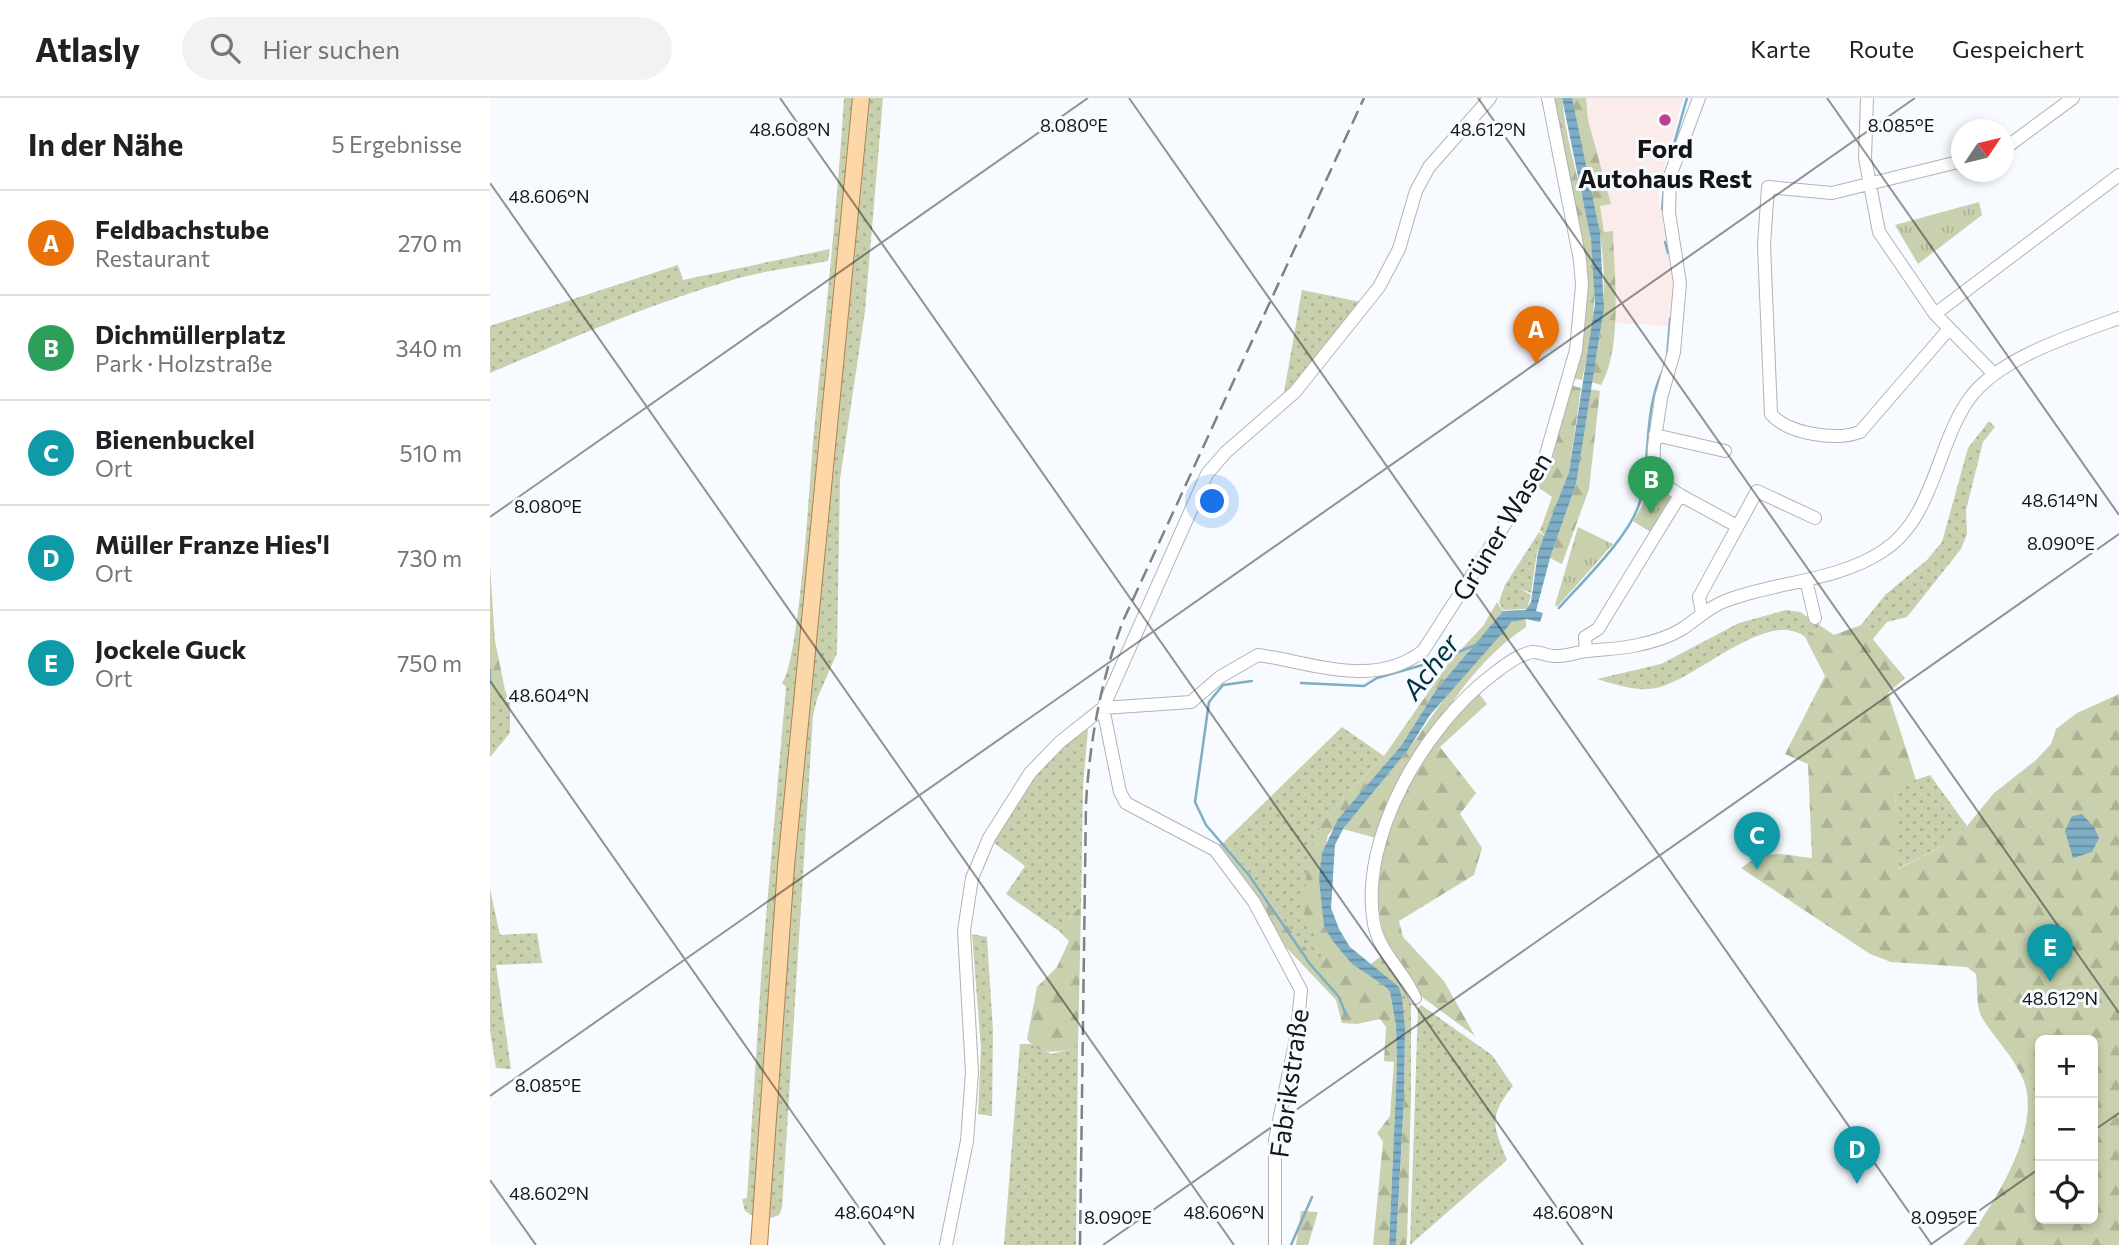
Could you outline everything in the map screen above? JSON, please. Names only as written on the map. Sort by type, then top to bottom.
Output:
[{"type":"main road","points":[[759,1245],[786,866],[861,98]]},
{"type":"street","points":[[946,1245],[967,1141],[971,1072],[964,931],[972,878],[989,838],[1030,773],[1060,742],[1103,708],[1207,474],[1226,452],[1295,392],[1379,287],[1399,249],[1416,191],[1429,167],[1448,141],[1490,98]]},
{"type":"street","name":"Grüner Wasen","points":[[1103,708],[1191,702],[1220,677],[1258,655],[1343,670],[1382,672],[1405,665],[1423,651],[1543,465],[1576,350],[1582,285],[1580,260],[1548,98]]},
{"type":"street","points":[[1699,98],[1670,176],[1668,213],[1681,283],[1674,352],[1661,398],[1655,435],[1653,477],[1737,526]]},
{"type":"street","points":[[1867,98],[1865,150],[1869,184],[1884,244],[1948,330],[1994,374]]},
{"type":"street","points":[[2014,142],[2073,98]]},
{"type":"street","points":[[1948,330],[1860,432],[1845,437],[1789,427],[1778,422],[1771,414],[1764,245],[1768,187],[1832,193],[1951,164]]},
{"type":"street","points":[[1935,314],[2119,175]]},
{"type":"street","points":[[1415,998],[1383,951],[1374,925],[1372,904],[1381,838],[1401,790],[1432,737],[1473,689],[1508,663],[1534,651],[1552,657],[1654,640],[1680,630],[1721,602],[1842,571],[1875,556],[1908,530],[1925,498],[1950,430],[1971,396],[1994,374],[2035,352],[2119,318]]},
{"type":"street","points":[[1655,435],[1725,451]]},
{"type":"street","points":[[1702,614],[1699,597],[1757,491],[1815,518]]},
{"type":"street","points":[[1586,651],[1585,637],[1598,629],[1680,495]]},
{"type":"street","points":[[1806,580],[1815,618]]},
{"type":"street","points":[[1598,629],[1601,650]]},
{"type":"street","name":"Fabrikstraße","points":[[1103,708],[1120,792],[1126,803],[1215,850],[1254,902],[1301,990],[1297,1033],[1275,1140],[1275,1245]]},
{"type":"shaded area","points":[[1586,98],[1683,98],[1659,187],[1659,209],[1665,209],[1674,259],[1674,326],[1614,323],[1613,232],[1604,232],[1600,205],[1610,204],[1588,120]]},
{"type":"green space","points":[[844,98],[857,98],[754,1215],[751,1215],[745,1211],[742,1199],[747,1198],[762,963],[786,687],[782,683],[794,643],[803,569]]},
{"type":"green space","points":[[868,98],[883,98],[865,311],[840,479],[837,653],[817,699],[813,716],[782,1208],[779,1215],[771,1218],[768,1216],[794,853]]},
{"type":"green space","points":[[1553,98],[1562,98],[1567,134],[1588,223],[1595,276],[1594,311],[1582,380],[1571,378],[1582,318]]},
{"type":"green space","points":[[1572,98],[1586,98],[1588,120],[1611,204],[1600,206],[1604,232],[1613,231],[1615,331],[1608,369],[1601,385],[1591,382],[1603,307],[1604,269],[1596,214]]},
{"type":"green space","points":[[1979,202],[1982,215],[1918,264],[1895,225]]},
{"type":"green space","points":[[830,249],[828,261],[750,275],[676,298],[613,321],[490,373],[490,326],[678,265],[683,280]]},
{"type":"green space","points":[[1302,290],[1361,302],[1283,398]]},
{"type":"green space","points":[[1569,385],[1581,388],[1569,472],[1545,536],[1540,531],[1552,497],[1536,486],[1552,460]]},
{"type":"green space","points":[[1589,389],[1600,391],[1589,489],[1562,564],[1550,558],[1576,484]]},
{"type":"green space","points":[[1989,421],[1995,427],[1983,442],[1966,510],[1967,534],[1961,549],[1907,617],[1887,622],[1872,640],[1861,625],[1885,595],[1927,560],[1942,542],[1968,448]]},
{"type":"green space","points":[[1649,484],[1671,497],[1652,533],[1633,521],[1642,506]]},
{"type":"green space","points":[[1578,527],[1613,544],[1557,607],[1555,605]]},
{"type":"green space","points":[[1539,532],[1545,537],[1537,552],[1531,593],[1519,588],[1531,595],[1527,609],[1503,610],[1499,602],[1505,585]]},
{"type":"green space","points":[[490,565],[495,641],[505,690],[500,697],[490,691]]},
{"type":"green space","points":[[1497,602],[1503,611],[1436,690],[1401,746],[1328,835],[1319,879],[1352,964],[1385,985],[1390,992],[1396,1026],[1397,1066],[1389,1245],[1373,1245],[1383,1142],[1377,1133],[1390,1116],[1394,1062],[1384,1061],[1386,1027],[1380,1019],[1357,1024],[1342,1023],[1336,1000],[1283,944],[1250,885],[1219,845],[1224,842],[1305,947],[1318,961],[1324,961],[1325,955],[1306,919],[1304,905],[1307,866],[1313,840],[1326,817],[1384,756],[1450,661],[1483,626]]},
{"type":"green space","points":[[1786,610],[1800,612],[1821,626],[1805,637],[1790,630],[1773,631],[1754,637],[1676,681],[1652,689],[1636,689],[1597,679],[1661,664],[1739,623]]},
{"type":"green space","points":[[1518,619],[1526,619],[1526,627],[1501,647],[1457,695],[1421,752],[1376,838],[1343,829],[1408,750],[1449,692],[1503,629]]},
{"type":"green space","points":[[1861,625],[1905,678],[1888,693],[1916,780],[1895,787],[1898,869],[1943,846],[1967,826],[1994,793],[2036,760],[2051,744],[2056,729],[2077,713],[2119,694],[2119,1245],[1963,1245],[1988,1210],[2012,1166],[2027,1120],[2028,1098],[2023,1079],[1981,1016],[1976,974],[1967,967],[1891,962],[1870,954],[1741,868],[1760,857],[1775,854],[1812,858],[1808,764],[1785,754],[1825,676],[1805,637],[1821,626],[1834,635]]},
{"type":"green space","points":[[505,690],[510,704],[510,733],[490,757],[490,691],[500,696]]},
{"type":"green space","points":[[1477,691],[1487,704],[1440,747],[1476,793],[1460,814],[1482,848],[1474,875],[1399,921],[1403,937],[1444,981],[1475,1036],[1422,997],[1386,952],[1377,897],[1384,841],[1406,789],[1430,746]]},
{"type":"green space","points":[[1342,727],[1384,756],[1326,817],[1325,955],[1324,961],[1318,962],[1224,842]]},
{"type":"green space","points":[[1088,729],[1083,786],[1081,905],[1059,931],[1006,894],[1025,866],[994,843],[1033,780],[1058,752]]},
{"type":"green space","points":[[1930,775],[1967,826],[1943,846],[1897,869],[1895,787]]},
{"type":"green space","points":[[490,889],[500,935],[537,933],[542,963],[496,965],[511,1069],[496,1068],[490,1030]]},
{"type":"green space","points":[[1081,905],[1078,1047],[1044,1051],[1027,1039],[1037,987],[1057,967],[1069,941],[1059,931]]},
{"type":"green space","points":[[972,934],[987,937],[993,1031],[992,1116],[978,1114],[981,1048]]},
{"type":"green space","points":[[1382,955],[1411,996],[1411,1098],[1404,1098],[1405,1029],[1399,987],[1370,965]]},
{"type":"green space","points":[[1421,1005],[1492,1055],[1513,1086],[1496,1114],[1495,1122],[1507,1160],[1410,1245],[1418,1008]]},
{"type":"green space","points":[[1020,1044],[1030,1044],[1052,1054],[1078,1047],[1076,1245],[1004,1245]]},
{"type":"green space","points":[[1404,1098],[1411,1098],[1407,1241],[1406,1245],[1396,1245]]},
{"type":"green space","points":[[1301,1211],[1318,1212],[1308,1245],[1296,1245]]},
{"type":"water","points":[[1562,98],[1572,98],[1600,233],[1604,308],[1576,484],[1550,558],[1536,611],[1543,613],[1540,622],[1526,619],[1512,622],[1430,715],[1408,750],[1343,829],[1335,845],[1331,908],[1339,929],[1350,947],[1399,987],[1402,998],[1405,1029],[1404,1098],[1396,1245],[1389,1245],[1397,1066],[1396,1026],[1390,992],[1352,964],[1324,926],[1319,879],[1322,853],[1338,819],[1401,746],[1436,690],[1503,611],[1526,610],[1531,602],[1538,552],[1569,472],[1595,304],[1591,240]]},
{"type":"water","points":[[2082,814],[2094,827],[2099,838],[2092,852],[2073,858],[2065,831],[2072,816]]},
{"type":"waterway","points":[[1670,158],[1687,98]]},
{"type":"waterway","points":[[1662,209],[1665,177]]},
{"type":"waterway","points":[[1665,242],[1668,253]]},
{"type":"waterway","points":[[1667,357],[1670,319]]},
{"type":"waterway","points":[[1559,608],[1617,543],[1635,514],[1643,485],[1653,402],[1663,370]]},
{"type":"waterway","name":"Acher","points":[[1301,683],[1364,686],[1377,678],[1433,662],[1478,644]]},
{"type":"waterway","points":[[490,670],[490,682]]},
{"type":"waterway","points":[[1252,681],[1223,685],[1209,702],[1195,802],[1206,825],[1249,875],[1310,964],[1339,997],[1346,1015]]},
{"type":"waterway","points":[[1291,1245],[1312,1197]]},
{"type":"railway","points":[[1080,1245],[1086,803],[1090,756],[1103,688],[1123,621],[1364,98]]},
{"type":"place","name":"Ford Autohaus Rest","points":[[1665,120]]},
{"type":"place","name":"Feldbachstube","points":[[1536,364]]},
{"type":"place","name":"Dichmüllerplatz","points":[[1651,514]]},
{"type":"place","name":"Bienenbuckel","points":[[1757,870]]},
{"type":"place","name":"Jockele Guck","points":[[2050,982]]},
{"type":"place","name":"Müller Franze Hies'l","points":[[1857,1184]]}]
